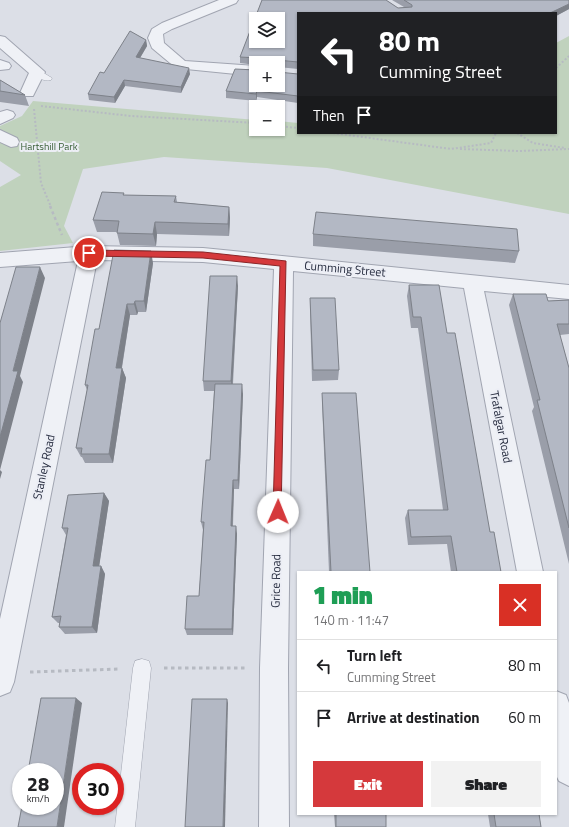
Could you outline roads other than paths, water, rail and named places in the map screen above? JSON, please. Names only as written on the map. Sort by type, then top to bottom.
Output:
[{"type":"street","points":[[231,0],[167,26],[157,32],[155,38],[158,45],[182,64],[249,70]]},
{"type":"street","points":[[0,40],[42,75],[28,93]]},
{"type":"street","name":"Cumming Street","points":[[0,260],[80,253],[203,255],[569,292]]},
{"type":"street","name":"Stanley Road","points":[[1,670],[80,253]]},
{"type":"street","name":"Grice Road","points":[[274,827],[274,668],[284,264]]},
{"type":"street","name":"Trafalgar Road","points":[[472,281],[530,571]]},
{"type":"street","points":[[557,711],[569,771]]},
{"type":"lane","points":[[125,827],[142,668]]},
{"type":"park label","name":"Hartshill Park","points":[[49,146]]}]
